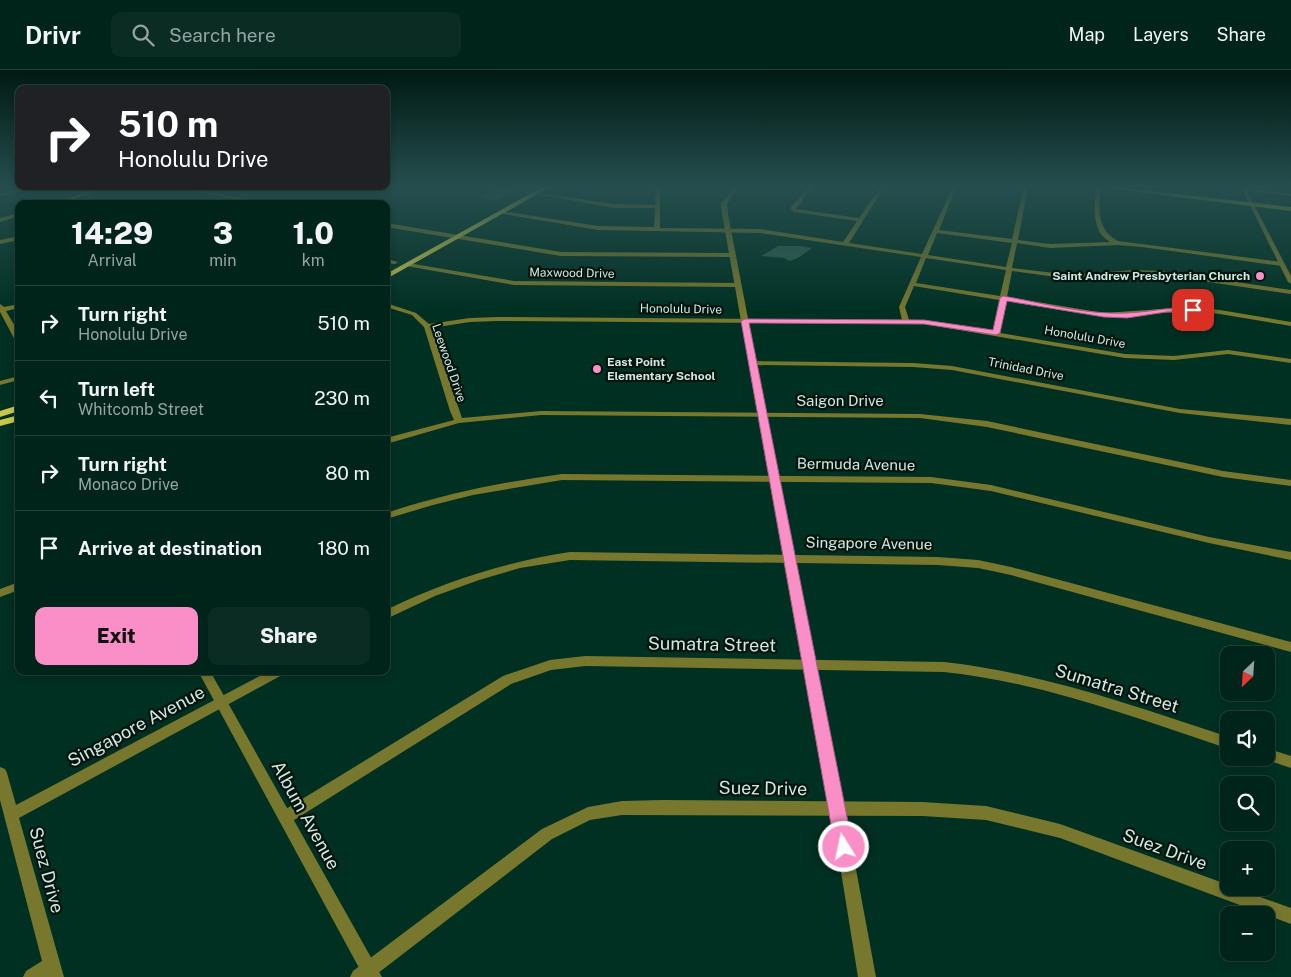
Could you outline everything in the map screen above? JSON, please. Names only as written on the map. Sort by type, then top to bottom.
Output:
[{"type":"main road","points":[[390,265],[457,228]]},
{"type":"main road","points":[[390,275],[473,228]]},
{"type":"main road","points":[[0,414],[15,409]]},
{"type":"main road","points":[[0,423],[15,419]]},
{"type":"street","points":[[406,228],[561,254],[733,256]]},
{"type":"street","points":[[633,228],[760,231],[1072,278],[1136,272],[1155,273],[1291,292]]},
{"type":"street","points":[[845,244],[855,228]]},
{"type":"street","points":[[996,333],[1018,228]]},
{"type":"street","points":[[1099,228],[1104,236],[1118,244]]},
{"type":"street","points":[[1264,228],[1291,282]]},
{"type":"street","points":[[727,230],[754,363],[808,664],[838,810],[867,977]]},
{"type":"street","points":[[906,322],[902,316],[902,307],[936,231],[1060,247],[1118,244],[1282,264]]},
{"type":"street","points":[[0,242],[15,239]]},
{"type":"street","points":[[390,261],[395,262]]},
{"type":"street","name":"Maxwood Drive","points":[[408,265],[514,283],[738,285]]},
{"type":"street","points":[[913,284],[1104,315],[1127,315],[1166,310],[1193,310],[1291,324]]},
{"type":"street","name":"Leewood Drive","points":[[390,306],[414,314],[427,326],[450,402],[459,421]]},
{"type":"street","points":[[15,307],[1,309],[15,334]]},
{"type":"street","name":"Honolulu Drive","points":[[427,326],[470,320],[497,319],[938,323],[1134,357],[1174,358],[1228,352],[1291,361]]},
{"type":"street","name":"Trinidad Drive","points":[[754,363],[913,365],[952,368],[1180,411],[1291,422]]},
{"type":"street","points":[[0,383],[15,379]]},
{"type":"street","name":"Saigon Drive","points":[[390,440],[459,421],[551,413],[944,418],[987,424],[1191,468],[1291,482]]},
{"type":"street","name":"Bermuda Avenue","points":[[390,515],[458,494],[504,484],[562,477],[774,477],[931,480],[967,484],[1217,542],[1291,556]]},
{"type":"street","name":"Singapore Avenue","points":[[390,614],[460,580],[531,561],[578,556],[938,560],[978,564],[1011,571],[1291,647]]},
{"type":"street","points":[[0,593],[15,587]]},
{"type":"street","name":"Sumatra Street","points":[[286,817],[485,692],[527,672],[550,665],[600,661],[808,664],[944,667],[991,672],[1061,690],[1220,740]]},
{"type":"street","name":"Album Avenue","points":[[206,675],[286,817],[367,974]]},
{"type":"street","name":"Singapore Avenue","points":[[11,815],[272,675]]},
{"type":"street","points":[[1275,757],[1291,762]]},
{"type":"street","name":"Suez Drive","points":[[0,773],[53,971]]},
{"type":"street","name":"Suez Drive","points":[[367,974],[547,834],[588,814],[622,808],[663,806],[969,811],[1023,821],[1060,831],[1291,916]]},
{"type":"street","points":[[32,977],[53,971]]},
{"type":"building","points":[[778,246],[812,248],[790,261],[784,258],[761,256]]},
{"type":"place","name":"Saint Andrew Presbyterian Church","points":[[1260,276]]},
{"type":"place","name":"East Point Elementary School","points":[[597,369]]},
{"type":"route","points":[[844,847],[808,664],[745,321],[924,322],[996,333],[1003,298],[1104,315],[1141,314],[1178,309],[1193,310]]}]
